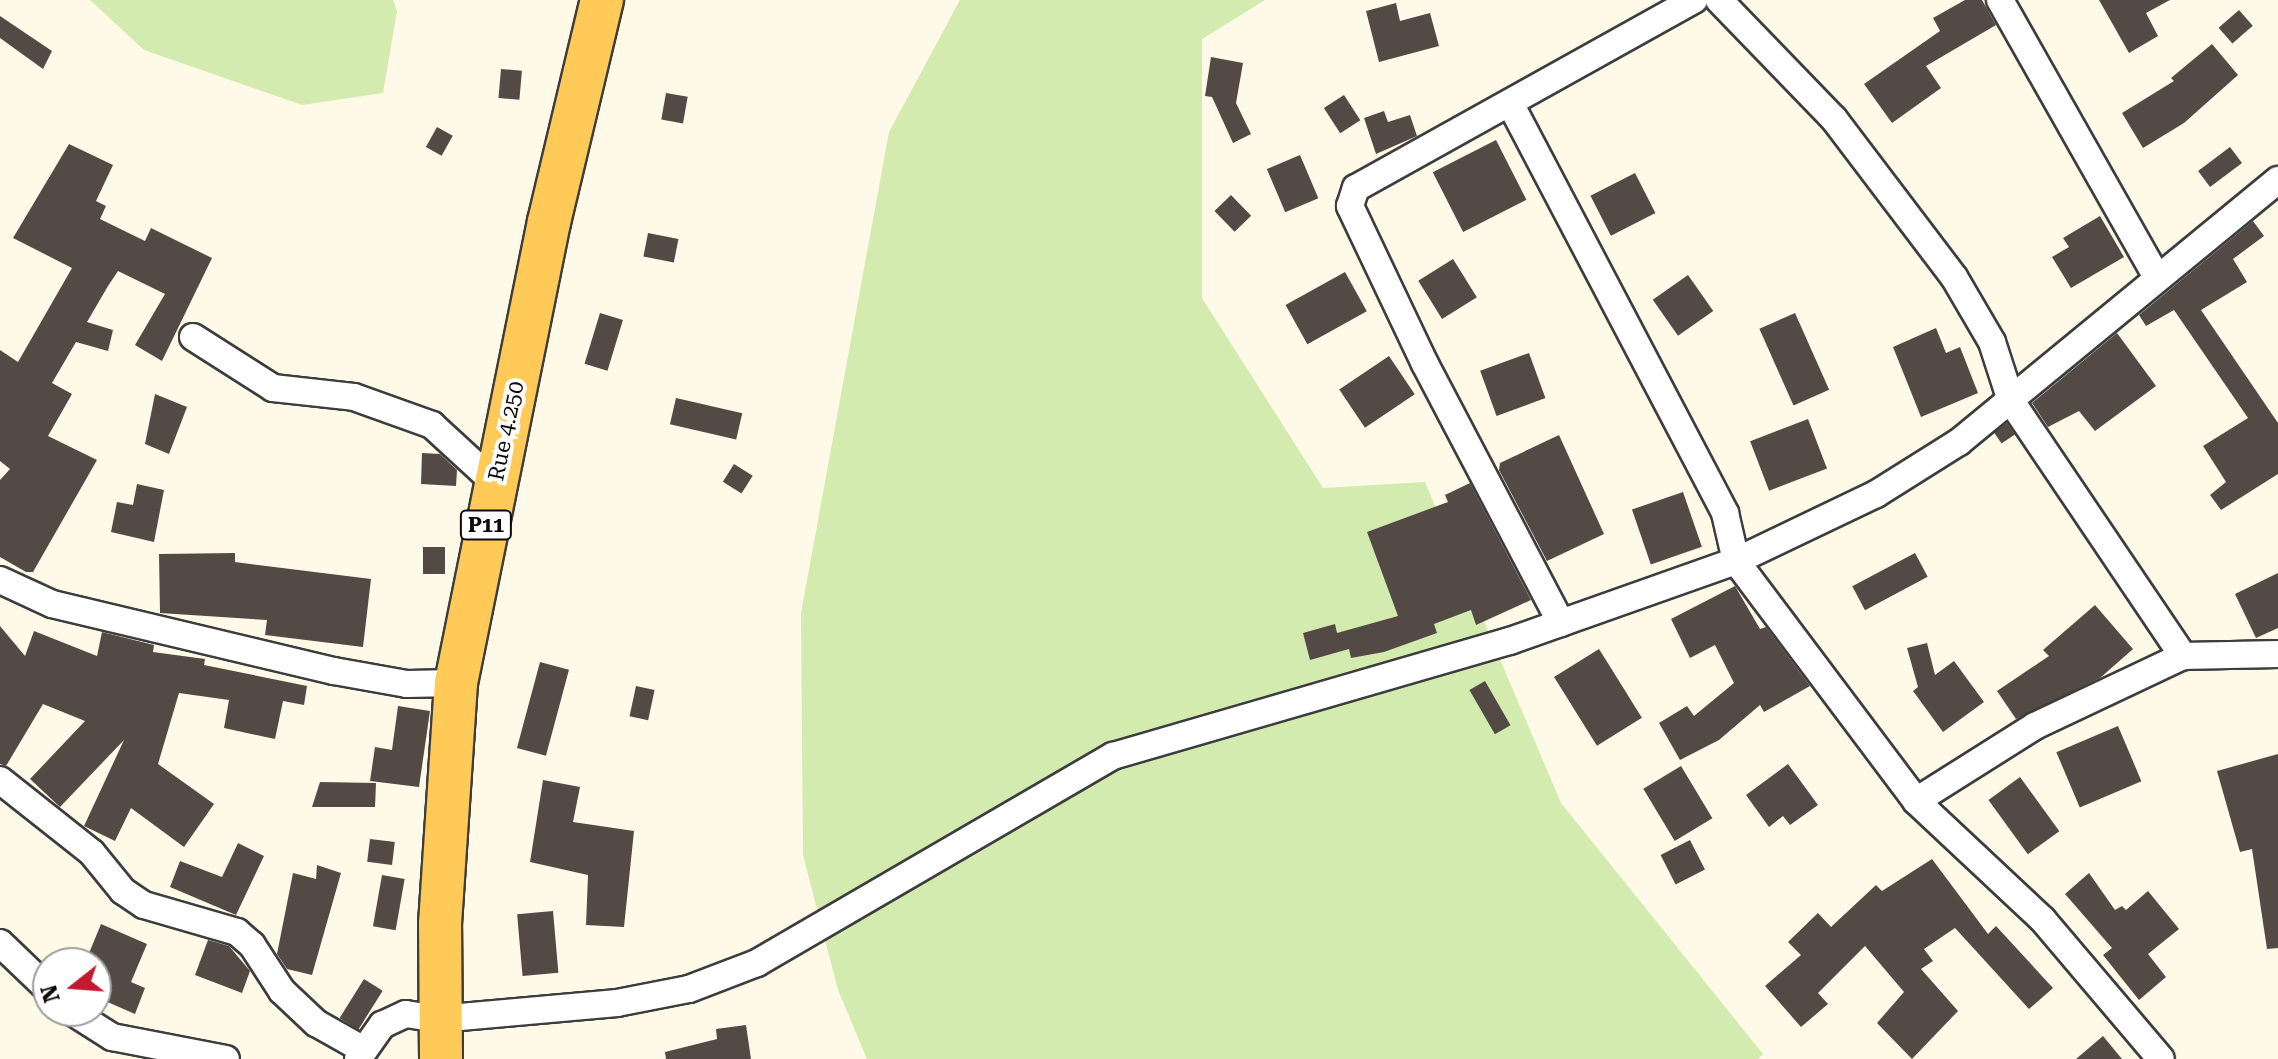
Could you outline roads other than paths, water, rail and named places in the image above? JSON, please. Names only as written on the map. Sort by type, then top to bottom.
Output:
[{"type":"main road","name":"Rue 4.250","points":[[440,1039],[456,683],[495,483],[602,0]]},
{"type":"street","points":[[1561,623],[1418,350],[1350,206],[1356,188],[1511,105],[1694,0]]},
{"type":"street","points":[[1719,0],[1834,119],[1891,188],[1992,342],[2011,401],[2183,656]]},
{"type":"street","points":[[2000,0],[2156,276]]},
{"type":"street","points":[[1511,105],[1725,513],[1736,561],[1916,801],[2043,920],[2161,1059]]},
{"type":"street","points":[[0,780],[92,853],[123,891],[144,905],[237,932],[252,945],[282,991],[316,1023],[361,1054],[382,1025],[406,1014],[440,1039],[689,989],[757,963],[1113,756],[1561,623],[1736,561],[1876,494],[1959,442],[2156,276],[2278,180]]},
{"type":"street","points":[[193,337],[273,388],[354,397],[432,425],[495,483]]},
{"type":"street","points":[[0,580],[52,604],[334,671],[407,684],[456,683]]},
{"type":"street","points":[[1916,801],[2035,726],[2183,656],[2278,654]]},
{"type":"street","points":[[0,943],[32,974]]},
{"type":"street","points":[[96,1027],[112,1037],[226,1059]]}]
